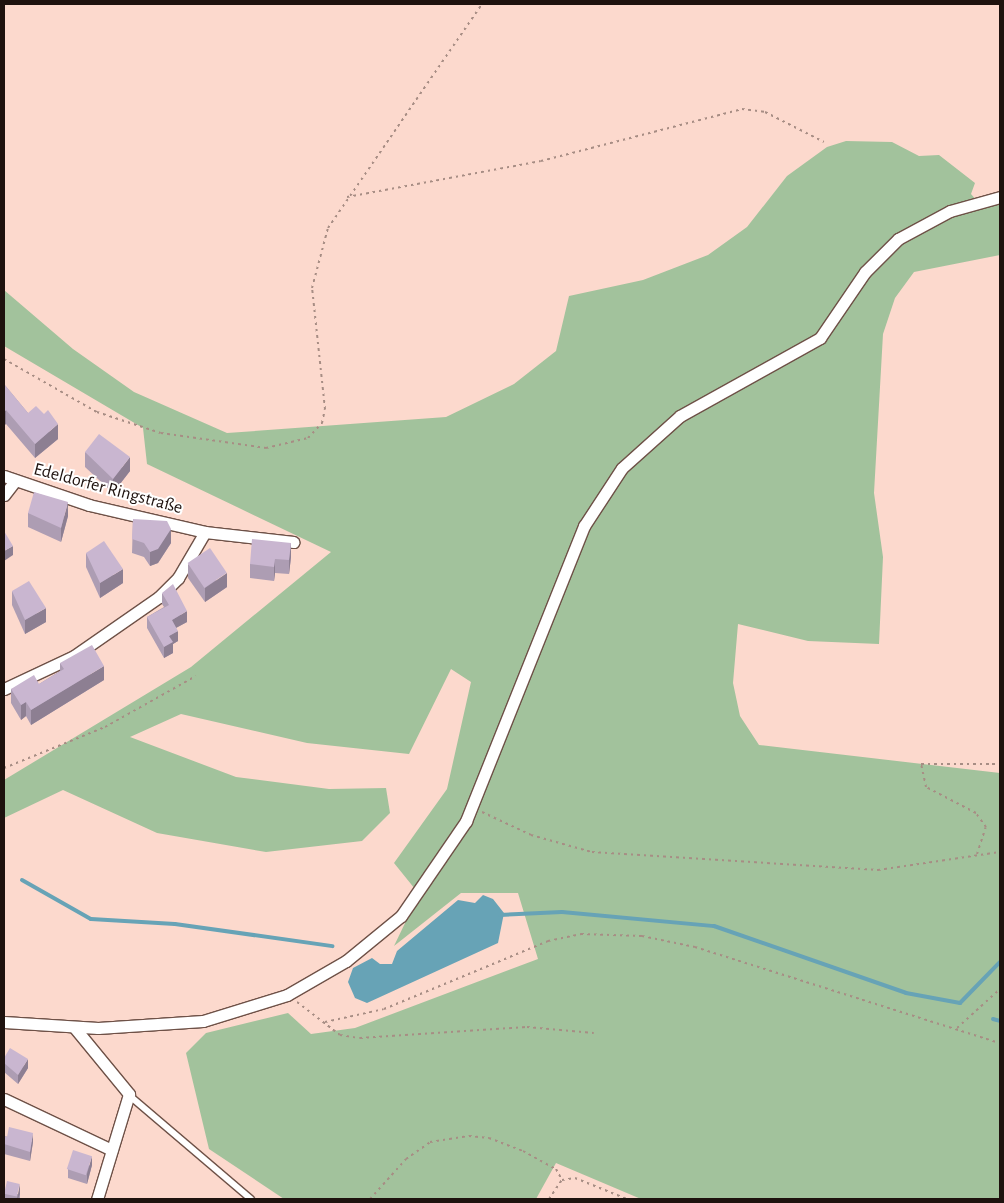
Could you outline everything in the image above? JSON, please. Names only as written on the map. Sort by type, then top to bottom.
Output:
[{"type":"street","points":[[4,1022],[74,1027],[142,1028],[203,1021],[287,995],[346,961],[401,916],[447,853],[472,808],[584,526],[622,468],[680,416],[820,338],[865,272],[898,239],[950,211],[1000,197]]},
{"type":"street","name":"Edeldorfer Ringstraße","points":[[4,476],[14,482],[205,532],[293,542]]},
{"type":"street","points":[[4,495],[14,482]]},
{"type":"street","points":[[4,689],[74,656],[159,597],[178,578],[205,532]]},
{"type":"street","points":[[74,1027],[129,1094],[97,1199]]},
{"type":"street","points":[[4,1099],[112,1150]]},
{"type":"lane","points":[[129,1094],[251,1199]]},
{"type":"path","points":[[4,359],[97,412],[162,433],[266,448],[308,438],[322,424],[325,409],[325,382],[312,304],[314,271],[328,228],[347,197],[482,4]]},
{"type":"path","points":[[347,197],[541,161],[742,109],[765,112],[824,142]]},
{"type":"path","points":[[4,768],[105,728],[161,694],[196,676]]},
{"type":"path","points":[[976,854],[986,827],[976,813],[926,787],[921,764],[1000,764]]},
{"type":"path","points":[[472,808],[531,835],[592,852],[878,870],[976,854],[1000,852]]},
{"type":"path","points":[[325,1022],[384,1009],[548,941],[581,934],[642,936],[695,947],[1000,1043]]},
{"type":"path","points":[[957,1028],[1000,989]]},
{"type":"path","points":[[287,995],[340,1034],[360,1038],[527,1027],[594,1033]]},
{"type":"path","points":[[370,1199],[406,1159],[430,1142],[469,1136],[489,1138],[523,1151],[556,1169],[562,1180]]},
{"type":"path","points":[[549,1199],[562,1180]]},
{"type":"path","points":[[562,1180],[593,1183],[627,1199]]},
{"type":"green space","points":[[846,141],[892,142],[919,156],[939,155],[975,183],[971,194],[984,209],[1000,201],[1000,255],[914,272],[895,298],[883,334],[874,493],[883,557],[879,644],[808,641],[738,624],[733,683],[740,716],[759,745],[1000,773],[1000,1199],[641,1199],[556,1163],[536,1199],[284,1199],[209,1149],[186,1053],[206,1033],[288,1013],[311,1034],[355,1028],[538,959],[518,893],[461,893],[394,946],[419,894],[394,863],[447,789],[471,682],[451,669],[409,754],[307,743],[181,714],[130,737],[236,777],[329,789],[386,788],[390,813],[362,841],[266,852],[157,833],[63,790],[4,818],[4,780],[191,667],[331,552],[147,464],[143,428],[4,346],[4,290],[73,349],[134,392],[227,433],[446,417],[514,384],[556,351],[569,296],[643,280],[708,255],[747,227],[787,176],[827,147]]},
{"type":"water","points":[[483,895],[493,899],[504,913],[498,943],[367,1003],[355,998],[348,982],[353,968],[372,958],[380,964],[392,964],[397,951],[458,900],[475,903]]},
{"type":"building","points":[[4,384],[28,413],[36,406],[44,414],[48,410],[58,424],[35,444],[6,410],[4,412]]},
{"type":"building","points":[[99,434],[130,457],[113,479],[85,452]]},
{"type":"building","points":[[34,492],[68,502],[61,528],[28,513]]},
{"type":"building","points":[[133,519],[167,521],[171,529],[158,549],[150,552],[144,543],[132,539]]},
{"type":"building","points":[[4,531],[13,546],[4,551]]},
{"type":"building","points":[[252,539],[291,543],[289,560],[275,559],[274,567],[250,564]]},
{"type":"building","points":[[104,541],[123,569],[100,583],[86,553]]},
{"type":"building","points":[[210,548],[227,573],[204,588],[188,563]]},
{"type":"building","points":[[29,581],[46,608],[25,620],[12,591]]},
{"type":"building","points":[[173,584],[187,611],[172,620],[178,631],[169,636],[173,642],[164,647],[147,617],[169,605],[162,593]]},
{"type":"building","points":[[92,645],[104,666],[31,710],[26,702],[21,705],[11,689],[34,675],[39,684],[64,669],[60,663]]},
{"type":"building","points":[[10,1048],[28,1059],[18,1075],[4,1063],[4,1058]]},
{"type":"building","points":[[9,1127],[33,1133],[30,1152],[4,1144],[4,1136],[7,1137]]},
{"type":"building","points":[[73,1150],[92,1156],[86,1175],[67,1169]]},
{"type":"building","points":[[7,1181],[20,1184],[17,1197],[4,1194]]},
{"type":"waterway","points":[[22,880],[91,919],[175,924],[332,946]]},
{"type":"waterway","points":[[500,915],[562,912],[714,926],[906,993],[960,1003],[1000,962]]},
{"type":"waterway","points":[[993,1019],[1000,1021]]}]
